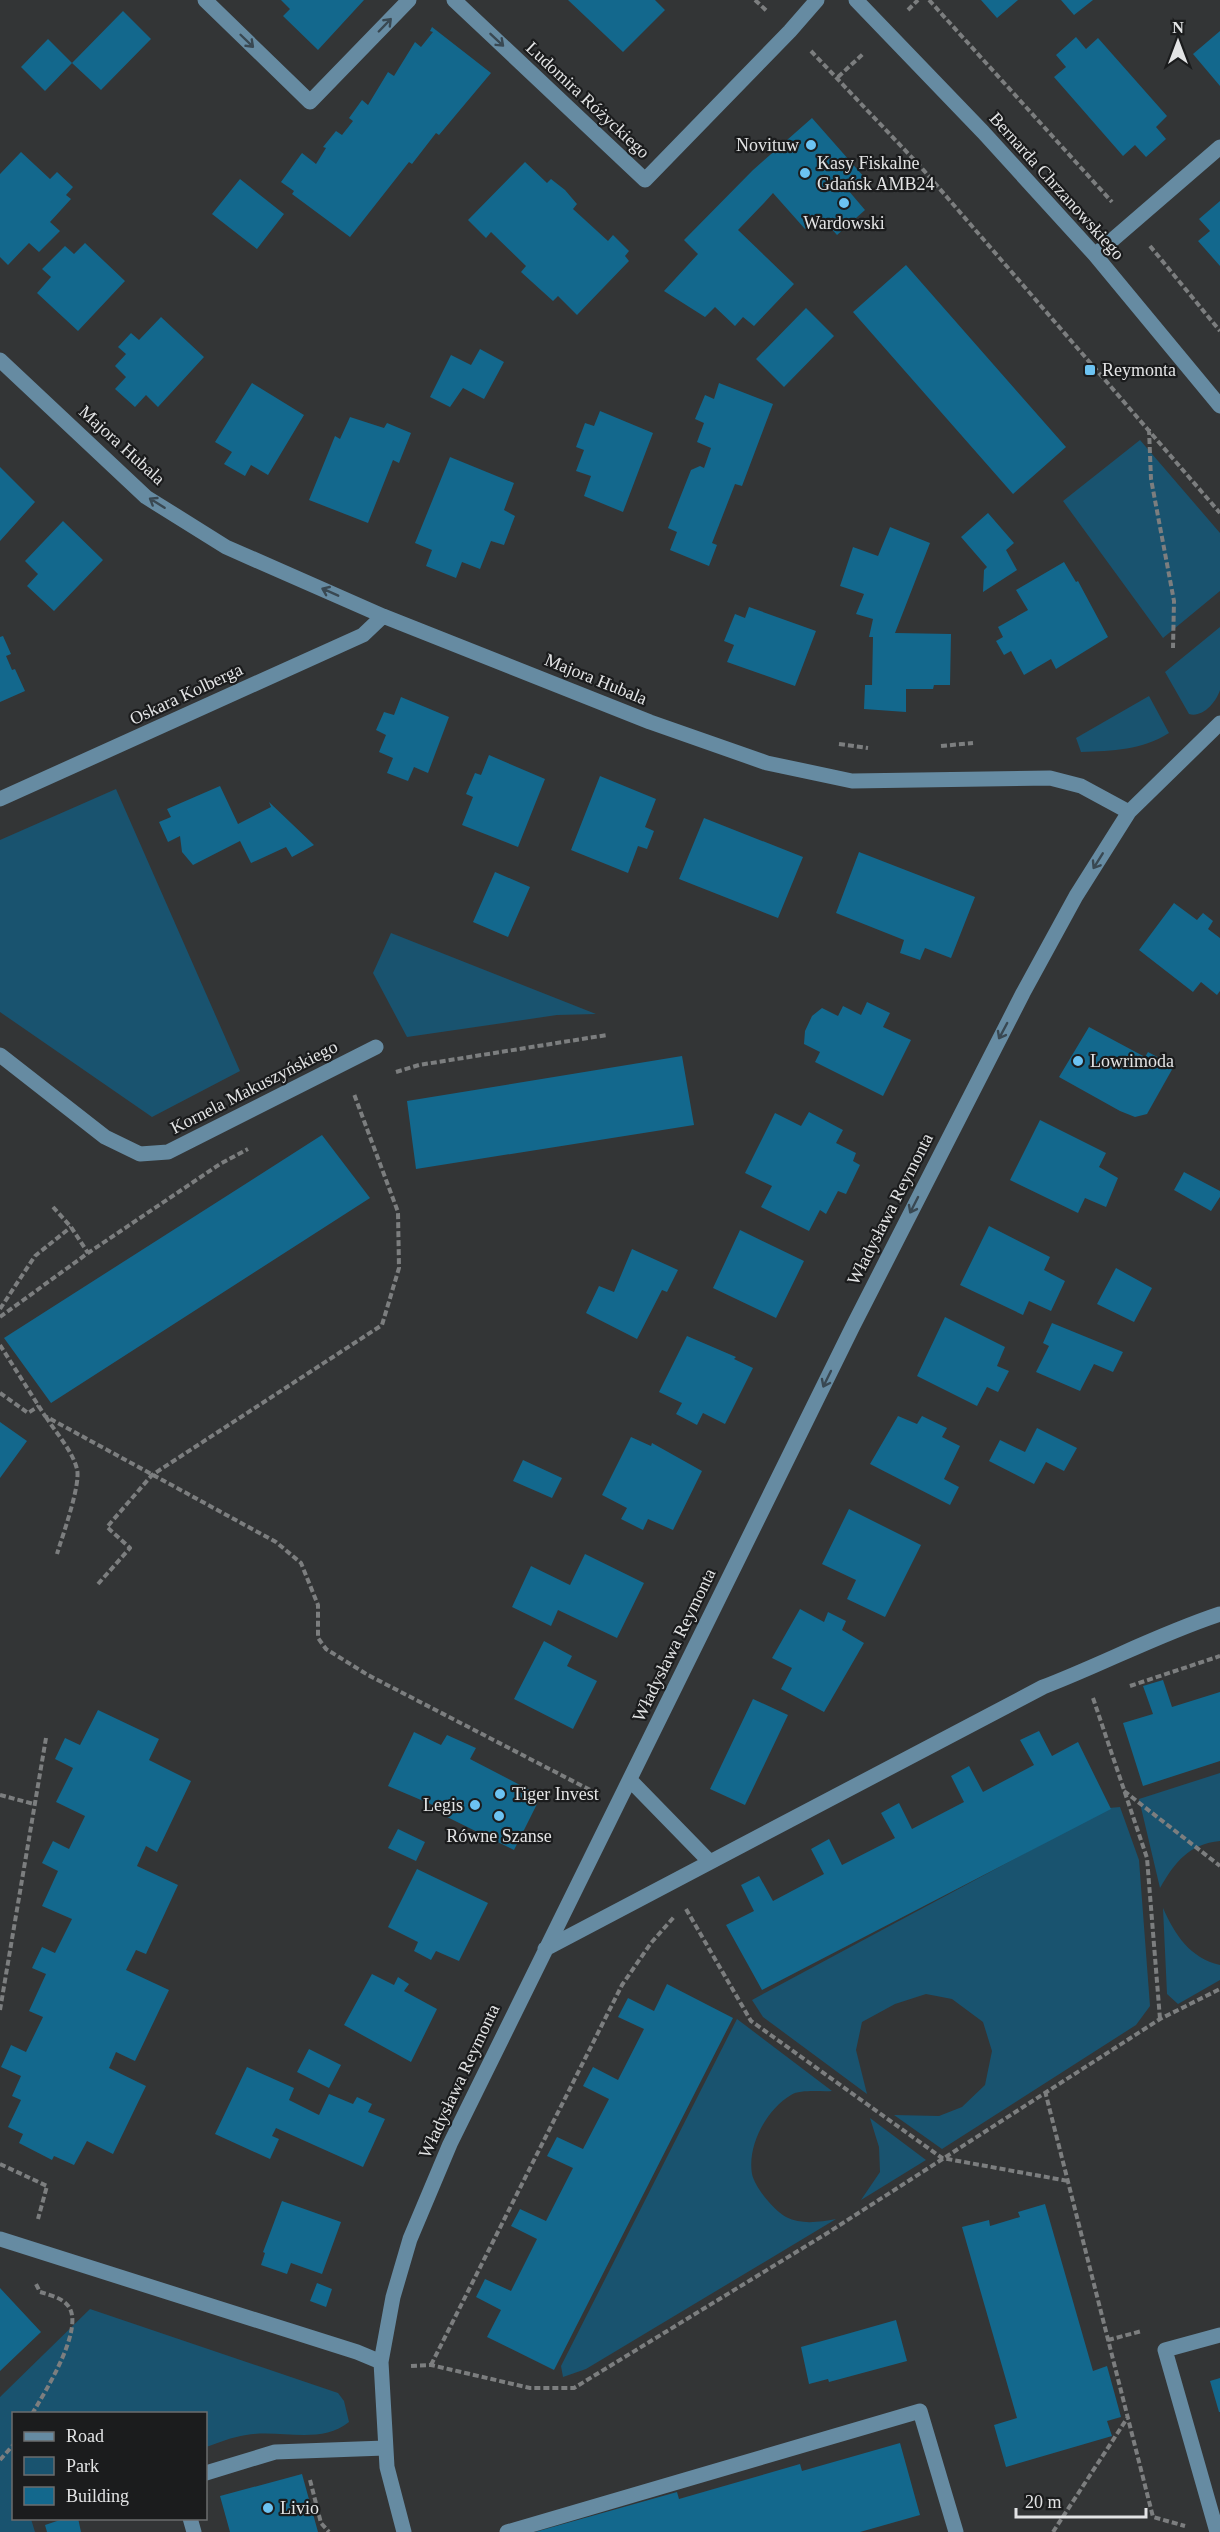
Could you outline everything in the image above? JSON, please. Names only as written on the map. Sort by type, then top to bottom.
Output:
[{"type":"street","points":[[205,0],[310,102],[409,0]]},
{"type":"street","name":"Ludomira Różyckiego","points":[[454,0],[645,180],[790,31],[817,0]]},
{"type":"street","name":"Bernarda Chrzanowskiego","points":[[856,0],[983,132],[1095,255],[1220,405]]},
{"type":"street","points":[[1095,255],[1220,147]]},
{"type":"street","name":"Majora Hubala","points":[[0,360],[146,497],[226,547],[383,616],[650,722],[767,763],[852,781],[1050,778],[1082,786],[1129,812]]},
{"type":"street","name":"Oskara Kolberga","points":[[0,799],[363,635],[383,616]]},
{"type":"street","points":[[1129,812],[1220,723]]},
{"type":"street","name":"Władysława Reymonta","points":[[404,2532],[385,2448],[381,2362],[393,2297],[410,2239],[450,2144],[964,1106],[1071,906],[1129,812]]},
{"type":"street","name":"Kornela Makuszyńskiego","points":[[0,1055],[105,1137],[140,1154],[168,1152],[376,1047]]},
{"type":"street","points":[[545,1949],[1043,1687],[1084,1672],[1173,1630],[1220,1614]]},
{"type":"street","points":[[630,1780],[710,1862]]},
{"type":"street","points":[[0,2239],[357,2352],[381,2362]]},
{"type":"street","points":[[1217,2532],[1165,2350],[1220,2335]]},
{"type":"street","points":[[507,2532],[920,2411],[956,2532]]},
{"type":"street","points":[[207,2473],[275,2452],[385,2448]]},
{"type":"path","points":[[755,0],[838,77],[920,166],[1220,513]]},
{"type":"path","points":[[929,0],[1131,224],[1220,331]]},
{"type":"path","points":[[1149,429],[1151,479],[1174,601],[1173,648]]},
{"type":"path","points":[[828,743],[872,748]]},
{"type":"path","points":[[939,747],[973,743]]},
{"type":"path","points":[[392,1073],[419,1065],[607,1035]]},
{"type":"path","points":[[343,1099],[363,1089]]},
{"type":"path","points":[[98,1584],[130,1548],[106,1527],[152,1475],[381,1325],[399,1268],[398,1212],[354,1094]]},
{"type":"path","points":[[0,1317],[88,1253],[220,1164],[251,1148]]},
{"type":"path","points":[[53,1207],[71,1227],[88,1253]]},
{"type":"path","points":[[0,1309],[34,1256],[71,1227]]},
{"type":"path","points":[[0,1345],[70,1454],[78,1471],[57,1554]]},
{"type":"path","points":[[0,1393],[28,1413],[39,1406]]},
{"type":"path","points":[[45,1416],[276,1542],[302,1563],[318,1605],[318,1638],[326,1649],[368,1676],[589,1789]]},
{"type":"path","points":[[1125,1688],[1220,1656]]},
{"type":"path","points":[[1084,1672],[1147,1858],[1160,2019]]},
{"type":"path","points":[[1083,1703],[1103,1695]]},
{"type":"path","points":[[0,2010],[46,1738]]},
{"type":"path","points":[[1124,1790],[1220,1866]]},
{"type":"path","points":[[0,1796],[34,1804]]},
{"type":"path","points":[[676,1880],[687,1909],[751,2021],[942,2158],[1068,2181]]},
{"type":"path","points":[[431,2365],[622,1985],[651,1943],[675,1916],[697,1904]]},
{"type":"path","points":[[410,2366],[431,2365],[530,2388],[574,2388],[829,2232],[1160,2019],[1220,1989]]},
{"type":"path","points":[[1045,2091],[1153,2517],[1189,2527],[1190,2532]]},
{"type":"path","points":[[0,2164],[47,2186],[31,2248]]},
{"type":"path","points":[[33,2412],[56,2374],[70,2336],[72,2314],[68,2305],[54,2296],[40,2292],[35,2286],[35,2279]]},
{"type":"path","points":[[1053,2532],[1128,2417]]},
{"type":"path","points":[[0,2460],[12,2446]]},
{"type":"path","points":[[303,2451],[321,2523],[328,2532]]},
{"type":"green space","points":[[1140,440],[1220,533],[1220,591],[1163,638],[1063,501]]},
{"type":"green space","points":[[1220,627],[1220,690],[1215,700],[1203,712],[1189,714],[1165,672]]},
{"type":"green space","points":[[1149,696],[1169,733],[1138,746],[1081,752],[1076,738]]},
{"type":"green space","points":[[116,789],[240,1071],[152,1117],[0,1012],[0,840]]},
{"type":"green space","points":[[391,933],[596,1014],[557,1015],[407,1037],[373,973]]},
{"type":"green space","points":[[1220,1773],[1220,1841],[1191,1850],[1177,1862],[1160,1888],[1139,1799]]},
{"type":"green space","points":[[1120,1807],[1139,1860],[1150,2006],[1136,2025],[942,2149],[894,2115],[939,2116],[962,2107],[985,2085],[992,2051],[983,2022],[952,1999],[926,1994],[895,2004],[862,2022],[856,2050],[867,2094],[763,2017],[752,2000],[1109,1808]]},
{"type":"green space","points":[[1163,1908],[1178,1936],[1192,1951],[1209,1962],[1220,1965],[1220,1980],[1178,2004],[1167,1994]]},
{"type":"green space","points":[[737,2019],[832,2091],[795,2093],[774,2109],[756,2140],[751,2163],[754,2180],[776,2209],[792,2220],[817,2222],[836,2219],[586,2369],[563,2377],[561,2366]]},
{"type":"green space","points":[[870,2118],[926,2160],[861,2200],[880,2172],[879,2147]]},
{"type":"green space","points":[[90,2309],[338,2393],[344,2401],[349,2422],[326,2433],[246,2435],[207,2447],[207,2412],[12,2412],[12,2520],[31,2520],[35,2532],[0,2532],[0,2397]]},
{"type":"building","points":[[281,0],[364,0],[318,50],[283,16],[290,9]]},
{"type":"building","points":[[568,0],[655,0],[665,10],[623,52]]},
{"type":"building","points":[[981,0],[1018,0],[997,18]]},
{"type":"building","points":[[1061,0],[1093,0],[1074,15]]},
{"type":"building","points":[[123,11],[151,39],[101,90],[72,63]]},
{"type":"building","points":[[432,27],[491,73],[439,135],[436,133],[412,164],[409,162],[350,237],[292,194],[294,191],[281,182],[302,153],[316,164],[326,148],[323,147],[336,131],[342,135],[353,121],[349,118],[362,100],[368,105],[388,72],[394,76],[415,42],[421,47],[433,32],[430,31]]},
{"type":"building","points":[[1220,31],[1220,86],[1193,54]]},
{"type":"building","points":[[1076,37],[1086,49],[1098,38],[1167,116],[1156,127],[1166,139],[1146,157],[1135,145],[1123,156],[1054,77],[1066,67],[1056,55]]},
{"type":"building","points":[[48,39],[72,63],[45,91],[21,67]]},
{"type":"building","points":[[812,118],[864,177],[848,190],[865,210],[837,235],[820,216],[805,229],[773,193],[738,230],[794,284],[754,326],[743,317],[735,326],[715,307],[705,317],[664,291],[698,254],[684,240],[753,170]]},
{"type":"building","points":[[21,152],[50,179],[57,172],[73,187],[66,195],[71,199],[50,222],[60,231],[39,252],[29,243],[8,265],[0,257],[0,174]]},
{"type":"building","points":[[525,162],[547,183],[551,179],[565,190],[577,204],[573,209],[608,241],[613,235],[629,251],[625,256],[629,261],[577,315],[558,296],[553,301],[521,272],[526,266],[491,232],[486,238],[468,220]]},
{"type":"building","points":[[240,179],[284,214],[257,249],[212,214]]},
{"type":"building","points":[[1220,201],[1220,266],[1198,241],[1210,231],[1199,219]]},
{"type":"building","points":[[85,243],[125,281],[78,331],[37,293],[51,277],[42,269],[65,246],[74,254]]},
{"type":"building","points":[[906,265],[1066,447],[1013,494],[853,312]]},
{"type":"building","points":[[806,308],[834,336],[784,387],[756,359]]},
{"type":"building","points":[[161,317],[204,357],[158,407],[146,395],[135,407],[115,389],[126,377],[115,366],[126,354],[118,347],[131,333],[139,340]]},
{"type":"building","points":[[480,349],[504,362],[484,399],[463,388],[450,407],[430,397],[451,355],[471,365]]},
{"type":"building","points":[[252,383],[304,415],[268,475],[251,465],[245,476],[224,464],[232,452],[215,442]]},
{"type":"building","points":[[719,383],[773,404],[742,486],[735,484],[712,543],[717,545],[709,566],[670,550],[677,532],[668,528],[691,470],[700,466],[704,468],[711,448],[697,442],[704,423],[695,419],[705,395],[714,399]]},
{"type":"building","points":[[600,411],[653,433],[623,512],[584,496],[591,476],[576,471],[584,450],[576,447],[585,423],[594,426]]},
{"type":"building","points":[[350,417],[384,428],[387,423],[411,433],[399,463],[393,460],[368,523],[309,500],[335,436],[340,439]]},
{"type":"building","points":[[450,457],[514,483],[504,510],[515,516],[504,545],[491,541],[480,569],[462,562],[456,578],[426,566],[432,550],[415,543]]},
{"type":"building","points":[[0,467],[35,502],[0,541]]},
{"type":"building","points":[[988,513],[1014,543],[1006,550],[1017,570],[983,592],[984,570],[987,567],[961,537]]},
{"type":"building","points":[[63,521],[103,560],[54,611],[27,586],[38,574],[25,561]]},
{"type":"building","points":[[890,527],[930,543],[895,633],[951,634],[950,685],[934,685],[933,689],[906,689],[906,712],[864,709],[865,685],[872,685],[873,637],[869,637],[873,619],[856,614],[864,594],[840,586],[853,547],[878,556]]},
{"type":"building","points":[[1064,562],[1076,582],[1078,581],[1108,637],[1056,669],[1051,659],[1024,675],[1011,651],[1004,655],[996,641],[1003,637],[998,627],[1028,610],[1016,590]]},
{"type":"building","points":[[749,607],[816,631],[795,686],[727,662],[734,645],[724,641],[735,614],[745,618]]},
{"type":"building","points":[[3,636],[11,654],[6,656],[25,691],[0,702],[0,637]]},
{"type":"building","points":[[401,697],[449,717],[428,773],[414,767],[408,781],[387,773],[393,758],[379,752],[386,735],[376,730],[384,712],[394,715]]},
{"type":"building","points":[[489,755],[545,779],[518,847],[462,825],[473,797],[466,794],[475,773],[481,775]]},
{"type":"building","points":[[600,776],[656,799],[645,827],[654,831],[647,849],[638,846],[628,873],[571,850]]},
{"type":"building","points":[[220,786],[238,824],[271,807],[269,802],[314,845],[292,857],[286,847],[251,863],[240,841],[193,865],[182,852],[180,836],[168,842],[159,822],[171,817],[167,809]]},
{"type":"building","points":[[704,818],[803,857],[778,918],[679,879]]},
{"type":"building","points":[[859,852],[975,897],[951,958],[925,948],[920,960],[900,953],[904,940],[836,913]]},
{"type":"building","points":[[495,872],[530,887],[508,937],[473,922]]},
{"type":"building","points":[[1174,903],[1197,920],[1203,913],[1213,921],[1208,929],[1220,938],[1220,991],[1217,995],[1201,982],[1193,992],[1139,950]]},
{"type":"building","points":[[867,1002],[890,1013],[883,1027],[911,1040],[883,1096],[815,1062],[820,1052],[804,1044],[805,1031],[812,1016],[822,1008],[838,1016],[843,1006],[861,1015]]},
{"type":"building","points":[[1089,1027],[1145,1057],[1148,1052],[1174,1066],[1147,1114],[1135,1117],[1120,1111],[1059,1077]]},
{"type":"building","points":[[682,1056],[694,1125],[416,1169],[407,1101]]},
{"type":"building","points":[[809,1112],[843,1130],[836,1143],[856,1153],[853,1161],[860,1165],[846,1194],[838,1191],[826,1214],[820,1210],[809,1231],[761,1207],[772,1186],[745,1173],[775,1113],[801,1126]]},
{"type":"building","points":[[1040,1120],[1106,1153],[1099,1167],[1118,1178],[1106,1207],[1085,1198],[1078,1213],[1010,1180]]},
{"type":"building","points":[[322,1135],[370,1198],[51,1403],[4,1338]]},
{"type":"building","points":[[1184,1172],[1220,1191],[1220,1197],[1211,1211],[1174,1190]]},
{"type":"building","points":[[989,1226],[1050,1257],[1044,1270],[1065,1281],[1051,1311],[1029,1301],[1023,1315],[960,1285]]},
{"type":"building","points":[[740,1230],[804,1261],[776,1318],[713,1288]]},
{"type":"building","points":[[632,1249],[678,1270],[667,1292],[662,1290],[637,1339],[586,1313],[599,1286],[614,1292]]},
{"type":"building","points":[[1116,1268],[1152,1288],[1134,1322],[1097,1304]]},
{"type":"building","points":[[945,1317],[1005,1347],[997,1366],[1009,1371],[998,1392],[987,1387],[977,1406],[917,1376]]},
{"type":"building","points":[[1052,1323],[1123,1352],[1113,1372],[1094,1364],[1080,1391],[1036,1372],[1049,1346],[1043,1343]]},
{"type":"building","points":[[687,1336],[736,1357],[734,1359],[753,1368],[725,1424],[703,1413],[697,1425],[676,1414],[682,1403],[659,1392]]},
{"type":"building","points":[[898,1416],[917,1424],[922,1416],[947,1428],[942,1437],[960,1446],[944,1479],[959,1487],[950,1505],[870,1464]]},
{"type":"building","points":[[0,1422],[27,1441],[0,1478]]},
{"type":"building","points":[[1037,1428],[1077,1448],[1064,1471],[1046,1462],[1034,1484],[989,1461],[1000,1440],[1025,1452]]},
{"type":"building","points":[[631,1437],[651,1446],[652,1443],[702,1471],[673,1530],[648,1519],[643,1530],[621,1519],[627,1508],[602,1495]]},
{"type":"building","points":[[523,1460],[562,1478],[552,1498],[513,1481]]},
{"type":"building","points":[[849,1509],[921,1545],[885,1617],[847,1599],[856,1580],[822,1564]]},
{"type":"building","points":[[585,1554],[644,1583],[617,1638],[558,1610],[551,1626],[512,1607],[531,1566],[570,1585]]},
{"type":"building","points":[[800,1609],[824,1622],[828,1612],[846,1621],[842,1630],[864,1643],[824,1712],[781,1689],[792,1668],[772,1658]]},
{"type":"building","points":[[544,1641],[572,1656],[567,1666],[597,1681],[573,1729],[514,1699]]},
{"type":"building","points":[[1163,1680],[1172,1707],[1220,1692],[1220,1761],[1143,1786],[1123,1723],[1153,1714],[1143,1686]]},
{"type":"building","points":[[753,1699],[788,1715],[745,1805],[710,1789]]},
{"type":"building","points":[[98,1710],[159,1739],[149,1760],[191,1781],[157,1852],[146,1846],[137,1866],[178,1885],[146,1954],[136,1950],[126,1970],[169,1990],[135,2061],[116,2052],[109,2068],[146,2086],[113,2154],[87,2141],[74,2165],[54,2156],[52,2160],[19,2143],[23,2134],[8,2127],[21,2100],[12,2096],[21,2076],[1,2067],[11,2045],[26,2052],[43,2017],[29,2011],[46,1974],[32,1968],[42,1947],[55,1953],[72,1919],[42,1906],[58,1871],[42,1863],[53,1841],[69,1849],[85,1816],[56,1802],[73,1768],[55,1759],[65,1738],[80,1745]]},
{"type":"building","points":[[1039,1731],[1052,1756],[1078,1742],[1111,1809],[762,1990],[726,1925],[754,1911],[741,1885],[759,1876],[773,1901],[824,1874],[811,1849],[829,1839],[842,1865],[895,1838],[881,1813],[899,1803],[912,1829],[964,1802],[951,1776],[969,1766],[983,1792],[1034,1765],[1020,1740]]},
{"type":"building","points":[[414,1732],[441,1745],[447,1735],[476,1748],[470,1759],[541,1796],[514,1850],[445,1816],[447,1811],[388,1786]]},
{"type":"building","points":[[398,1829],[425,1842],[416,1861],[388,1848]]},
{"type":"building","points":[[417,1869],[488,1903],[459,1961],[436,1951],[431,1960],[414,1951],[418,1942],[388,1927]]},
{"type":"building","points":[[372,1974],[394,1985],[398,1977],[409,1984],[404,1991],[437,2009],[411,2062],[344,2025]]},
{"type":"building","points":[[667,1984],[733,2018],[554,2370],[487,2337],[501,2310],[476,2297],[485,2279],[511,2291],[537,2239],[511,2226],[520,2209],[546,2221],[573,2168],[547,2156],[557,2137],[583,2149],[609,2099],[583,2086],[593,2067],[618,2080],[644,2029],[618,2017],[628,1998],[654,2011]]},
{"type":"building","points":[[309,2049],[341,2065],[329,2088],[297,2072]]},
{"type":"building","points":[[247,2067],[294,2088],[289,2100],[319,2115],[329,2094],[353,2104],[357,2097],[372,2104],[368,2112],[385,2119],[363,2167],[276,2128],[272,2136],[279,2139],[270,2159],[215,2134]]},
{"type":"building","points":[[282,2201],[341,2222],[322,2274],[291,2263],[287,2274],[261,2265],[265,2253],[263,2252]]},
{"type":"building","points":[[1045,2204],[1093,2371],[1107,2366],[1121,2417],[1107,2421],[1112,2436],[1006,2467],[994,2425],[1017,2418],[962,2227],[989,2220],[990,2226],[1020,2217],[1018,2212]]},
{"type":"building","points":[[317,2283],[332,2289],[326,2307],[310,2301]]},
{"type":"building","points":[[0,2288],[41,2332],[0,2371]]},
{"type":"building","points":[[896,2320],[907,2361],[829,2382],[828,2379],[809,2384],[801,2347]]},
{"type":"building","points":[[1220,2378],[1220,2412],[1219,2412],[1210,2381]]},
{"type":"building","points":[[900,2443],[920,2515],[860,2532],[535,2532],[677,2492],[679,2499],[800,2464],[802,2471]]},
{"type":"building","name":"Livio","points":[[302,2474],[318,2532],[230,2532],[220,2496]]},
{"type":"building","points":[[60,2520],[78,2520],[81,2532],[47,2532],[45,2525]]},
{"type":"place","name":"Novituw","points":[[811,145]]},
{"type":"place","name":"Kasy Fiskalne Gdańsk AMB24","points":[[805,173]]},
{"type":"place","name":"Wardowski","points":[[844,203]]},
{"type":"place","name":"Reymonta","points":[[1090,370]]},
{"type":"place","name":"Lowrimoda","points":[[1078,1061]]},
{"type":"place","name":"Tiger Invest","points":[[500,1794]]},
{"type":"place","name":"Legis","points":[[475,1805]]},
{"type":"place","name":"Równe Szanse","points":[[499,1816]]},
{"type":"place","name":"Livio","points":[[268,2508]]}]
